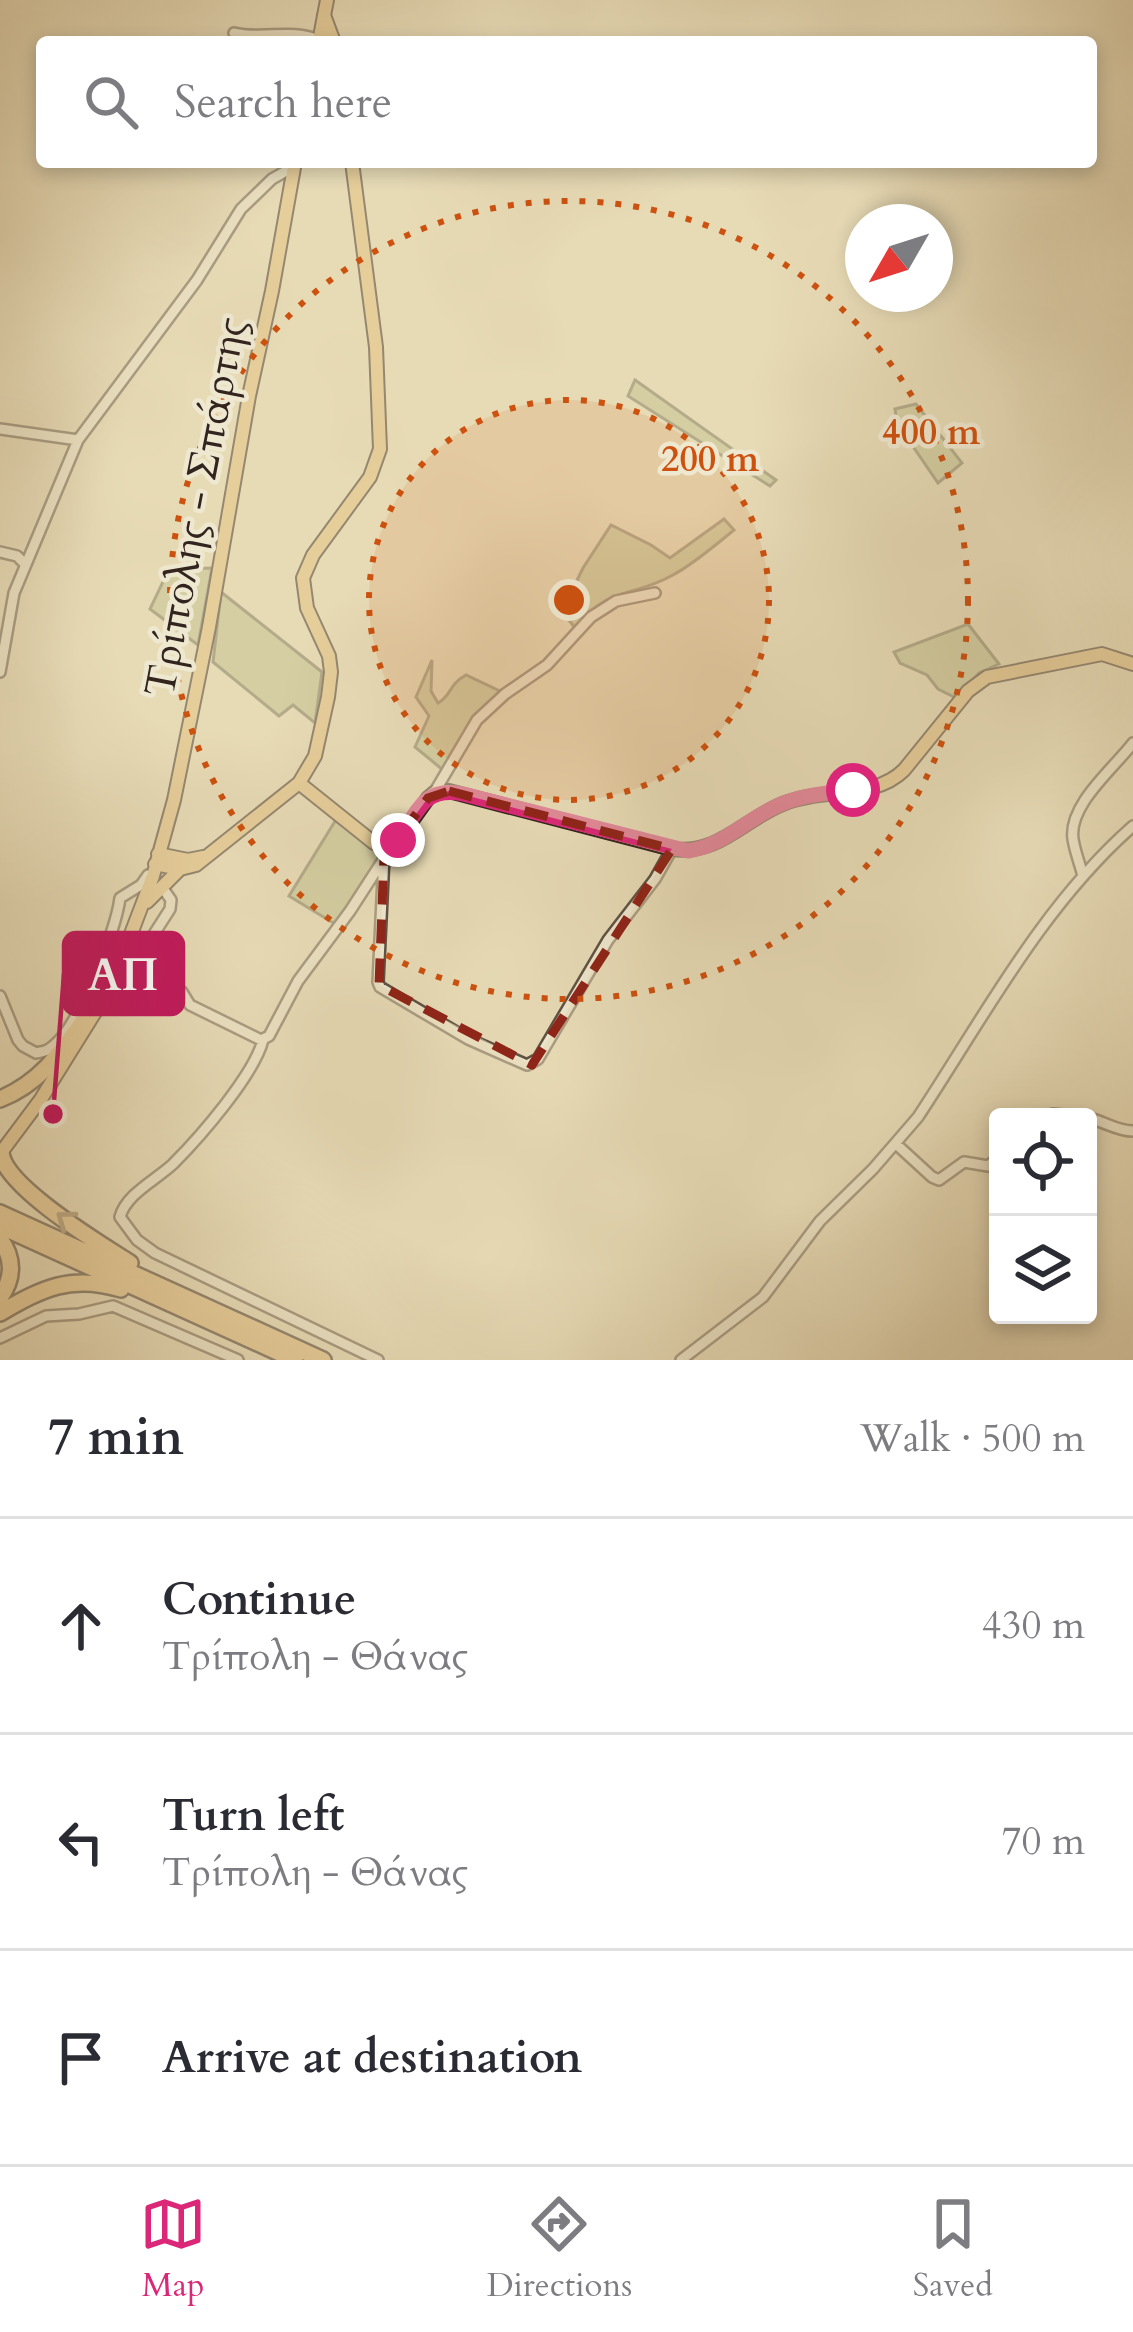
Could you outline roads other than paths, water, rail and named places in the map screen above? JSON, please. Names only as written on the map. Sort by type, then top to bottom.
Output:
[{"type":"highway","points":[[0,1100],[41,1074],[82,1023]]},
{"type":"highway","points":[[0,1154],[10,1175],[37,1198],[106,1248],[200,1304]]},
{"type":"highway","points":[[0,1213],[323,1360]]},
{"type":"highway","points":[[0,1226],[295,1360]]},
{"type":"highway","points":[[0,1239],[10,1255],[11,1269],[0,1298]]},
{"type":"highway","points":[[0,1313],[42,1290],[78,1282],[170,1303]]},
{"type":"main road","points":[[324,36],[327,0]]},
{"type":"main road","name":"Τρίπολης - Σπάρτης","points":[[0,1142],[82,1023],[154,864],[178,781],[209,628],[294,168]]},
{"type":"main road","points":[[154,864],[177,864],[208,855],[298,783],[315,756],[332,672],[307,608],[306,568],[365,485],[380,449],[376,347],[353,168]]},
{"type":"main road","points":[[298,783],[388,851],[434,793],[448,791],[688,851],[712,845],[768,810],[797,799],[891,781],[968,691],[987,677],[1102,654],[1133,664]]},
{"type":"main road","points":[[136,900],[162,887],[177,864]]},
{"type":"main road","name":"Τρίπολης - Σπάρτης","points":[[0,1154],[85,1032],[123,955],[136,900]]},
{"type":"street","points":[[234,33],[249,36]]},
{"type":"street","points":[[265,36],[308,36]]},
{"type":"street","points":[[0,672],[6,599],[78,440],[197,280],[241,209],[289,168]]},
{"type":"street","points":[[0,429],[78,440]]},
{"type":"street","points":[[0,552],[17,556],[25,564]]},
{"type":"street","points":[[434,793],[470,730],[506,694],[548,665],[584,623],[604,607],[655,593]]},
{"type":"street","points":[[1083,876],[1072,836],[1076,819],[1088,797],[1133,743]]},
{"type":"street","points":[[681,1360],[763,1297],[820,1221],[896,1144],[918,1118],[1025,951],[1083,876],[1133,826]]},
{"type":"street","points":[[388,851],[380,987],[468,1039],[527,1065],[538,1059],[608,940],[672,849]]},
{"type":"street","points":[[162,887],[171,900],[170,909],[138,959],[137,972],[182,992],[190,1005],[263,1040],[388,851]]},
{"type":"street","points":[[0,996],[22,1046],[36,1053],[51,1048],[72,1021],[109,940],[120,898],[136,900]]},
{"type":"street","points":[[263,1040],[258,1058],[239,1085],[173,1164],[125,1205],[120,1217],[137,1240],[155,1252],[378,1360]]},
{"type":"street","points":[[1097,1120],[1133,1131]]},
{"type":"street","points":[[896,1144],[939,1180],[961,1164],[989,1165]]},
{"type":"street","points":[[0,1338],[46,1316],[113,1306],[238,1360]]},
{"type":"place","name":"ΑΠ","points":[[53,1114]]}]
